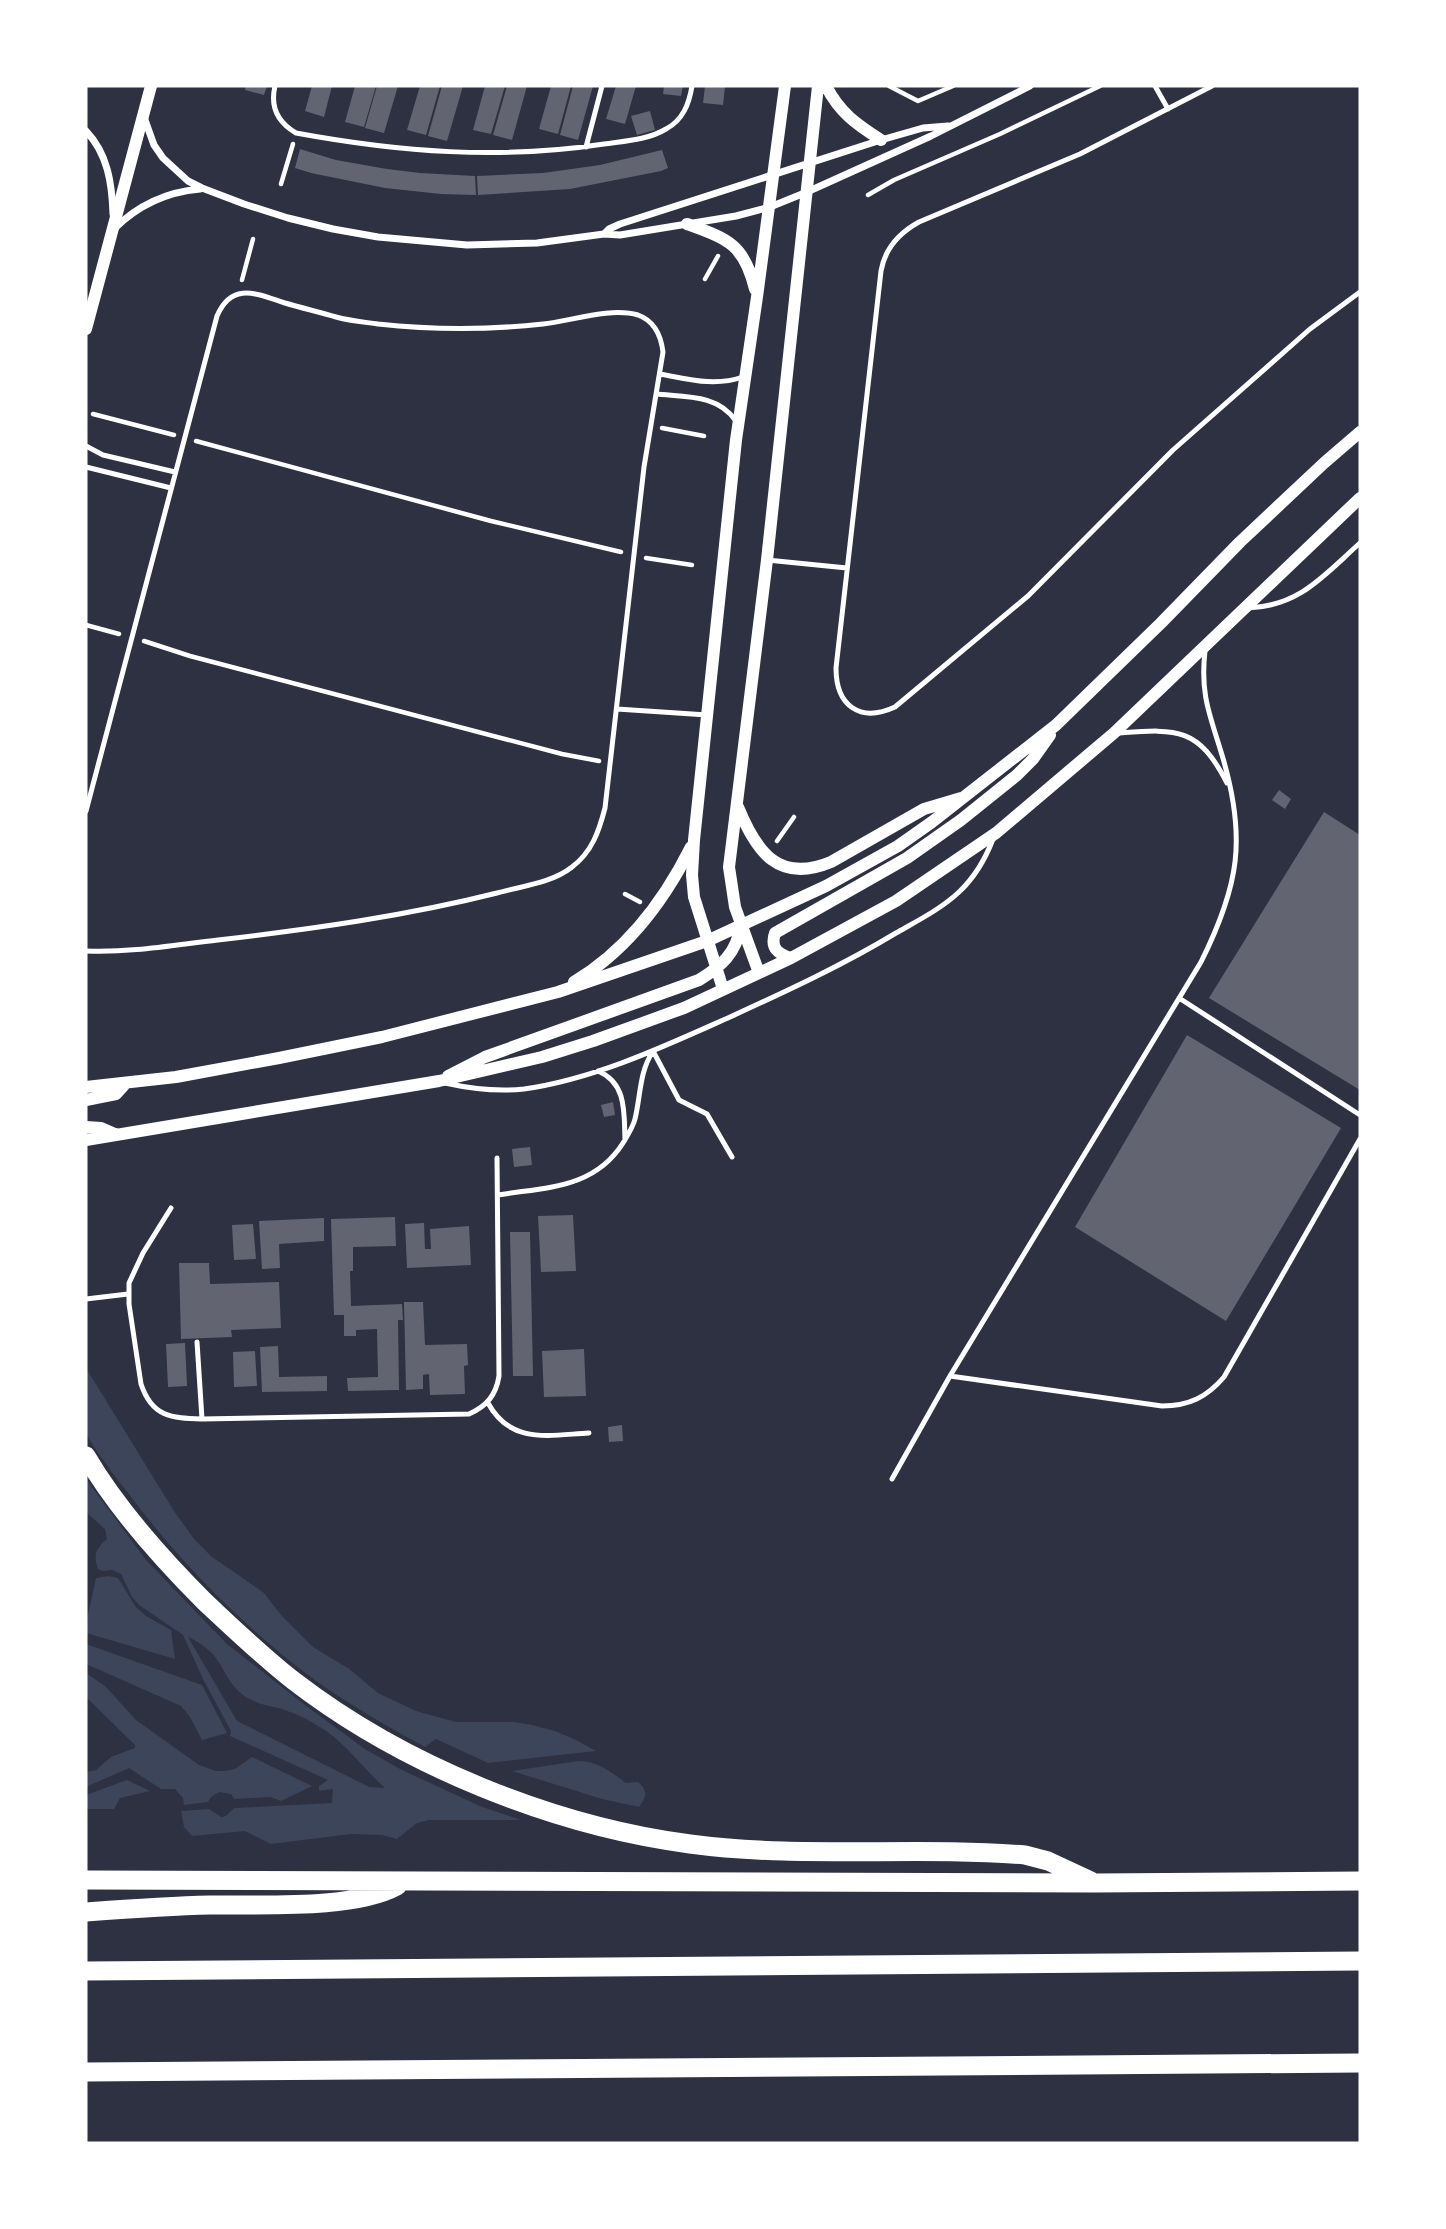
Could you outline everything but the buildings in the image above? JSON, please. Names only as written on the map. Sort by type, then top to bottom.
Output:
[{"type":"highway","points":[[86,1455],[120,1505],[171,1567],[236,1631],[295,1681],[370,1732],[411,1754],[501,1794],[598,1827],[691,1844],[773,1850],[1025,1855],[1048,1861],[1096,1883]]},
{"type":"highway","points":[[86,1880],[1096,1883],[1360,1881]]},
{"type":"highway","points":[[86,1912],[202,1905],[332,1902],[370,1897],[404,1882]]},
{"type":"highway","points":[[86,1970],[1360,1961]]},
{"type":"highway","points":[[86,2072],[1360,2063]]},
{"type":"street","points":[[86,330],[151,86]]},
{"type":"street","points":[[723,989],[694,897],[694,840],[738,425],[785,86]]},
{"type":"street","points":[[759,973],[741,926],[730,883],[730,867],[767,560],[818,86]]},
{"type":"street","points":[[826,86],[841,110],[852,121],[881,140]]},
{"type":"street","points":[[143,115],[154,145],[163,158],[175,170],[202,188],[288,218],[333,229],[412,242],[503,245],[570,240],[604,234],[620,235],[736,216],[770,206],[931,136],[1030,86]]},
{"type":"street","points":[[604,234],[620,224],[881,140],[923,128],[949,126]]},
{"type":"street","points":[[86,131],[98,148],[110,176],[114,229]]},
{"type":"street","points":[[114,229],[135,211],[154,200],[202,188]]},
{"type":"street","points":[[687,224],[727,241],[744,256],[750,266],[757,297]]},
{"type":"street","points":[[86,1087],[176,1077],[279,1059],[395,1034],[558,992],[707,941],[863,866],[898,846],[1056,725],[1249,534],[1360,432]]},
{"type":"street","points":[[86,1140],[439,1081],[529,1060],[593,1041],[684,1008],[791,958],[897,901],[996,833],[1114,733],[1360,498]]},
{"type":"street","points":[[791,958],[777,952],[774,946],[775,933],[907,858],[961,820],[1034,759],[1056,725]]},
{"type":"street","points":[[736,804],[753,841],[767,857],[785,867],[801,870],[817,868],[831,862],[924,809],[965,797]]},
{"type":"street","points":[[558,992],[600,964],[637,929],[668,887],[694,840]]},
{"type":"street","points":[[439,1081],[485,1057],[699,980],[716,970],[733,950],[741,926]]},
{"type":"street","points":[[685,948],[697,951],[707,962],[706,970],[699,980]]},
{"type":"street","points":[[86,1100],[116,1094],[126,1083]]},
{"type":"street","points":[[86,1127],[101,1128],[117,1135]]},
{"type":"lane","points":[[275,86],[272,100],[274,111],[287,128],[296,133],[391,148],[451,153],[517,153],[645,137],[666,130],[676,122],[685,111],[692,86]]},
{"type":"lane","points":[[586,146],[602,86]]},
{"type":"lane","points":[[1155,86],[1168,109]]},
{"type":"lane","points":[[1212,86],[1080,154],[919,222],[892,243],[881,271],[847,568],[836,683],[841,697],[852,708],[866,714],[881,713],[895,707],[1028,596],[1173,450],[1310,329],[1360,292]]},
{"type":"lane","points":[[86,811],[184,438],[218,316],[228,299],[248,292],[344,320],[411,328],[475,329],[544,324],[612,313],[640,316],[657,330],[663,352],[634,556],[611,763],[600,831],[588,851],[572,867],[552,879],[456,903],[387,916],[147,948],[112,952],[86,951]]},
{"type":"lane","points":[[660,374],[708,383],[722,383],[746,376]]},
{"type":"lane","points":[[656,394],[715,402],[732,416],[738,425]]},
{"type":"lane","points":[[86,446],[103,455],[175,472]]},
{"type":"lane","points":[[86,467],[171,488]]},
{"type":"lane","points":[[1245,608],[1266,608],[1297,596],[1360,543]]},
{"type":"lane","points":[[767,560],[847,568]]},
{"type":"lane","points":[[892,1479],[950,1376],[1179,998],[1214,936],[1225,910],[1233,882],[1237,824],[1232,792],[1203,691],[1205,648]]},
{"type":"lane","points":[[617,709],[707,715]]},
{"type":"lane","points":[[1114,733],[1165,731],[1187,736],[1209,752],[1232,792]]},
{"type":"lane","points":[[439,1081],[469,1088],[507,1090],[544,1085],[597,1071],[653,1051],[833,969],[937,909],[957,895],[972,879],[986,859],[996,833]]},
{"type":"lane","points":[[1179,998],[1360,1115]]},
{"type":"lane","points":[[498,1195],[578,1181],[607,1164],[635,1122],[641,1076],[653,1051]]},
{"type":"lane","points":[[653,1051],[679,1100],[707,1114],[732,1157]]},
{"type":"lane","points":[[597,1071],[611,1078],[620,1090],[625,1140]]},
{"type":"lane","points":[[950,1376],[1162,1406],[1175,1406],[1201,1398],[1214,1389],[1224,1377],[1360,1139]]},
{"type":"lane","points":[[171,1208],[135,1268],[128,1294],[141,1384],[145,1398],[154,1408],[166,1416],[202,1419],[469,1414],[488,1403],[498,1386],[498,1158]]},
{"type":"lane","points":[[86,1299],[128,1294]]},
{"type":"lane","points":[[197,1342],[202,1419]]},
{"type":"lane","points":[[488,1403],[504,1424],[526,1435],[589,1433]]},
{"type":"path","points":[[889,86],[918,101],[953,86]]},
{"type":"path","points":[[868,195],[894,180],[1000,134],[1100,86]]},
{"type":"path","points":[[281,184],[296,133]]},
{"type":"path","points":[[238,294],[253,239]]},
{"type":"path","points":[[705,279],[727,241]]},
{"type":"path","points":[[93,414],[491,521],[634,556],[692,565]]},
{"type":"path","points":[[651,426],[704,436]]},
{"type":"path","points":[[86,625],[190,656],[562,754],[611,763]]},
{"type":"path","points":[[767,857],[794,817]]},
{"type":"shaded area","points":[[86,1368],[194,1539],[211,1556],[264,1593],[281,1615],[313,1647],[348,1668],[378,1693],[416,1711],[456,1722],[514,1722],[532,1725],[555,1731],[596,1751],[488,1763],[436,1739],[425,1747],[338,1696],[309,1675],[252,1629],[198,1576],[173,1549],[105,1463],[86,1432]]},
{"type":"shaded area","points":[[86,1479],[146,1560],[227,1644],[365,1749],[402,1770],[480,1806],[521,1820],[429,1820],[417,1823],[397,1839],[382,1835],[351,1834],[271,1844],[245,1831],[192,1836],[184,1827],[181,1811],[209,1809],[221,1817],[234,1808],[332,1803],[333,1789],[319,1791],[319,1786],[328,1780],[230,1736],[231,1731],[183,1635],[139,1605],[121,1574],[98,1569],[96,1556],[98,1549],[107,1539],[105,1529],[86,1512]],"holes":[[[188,1637],[212,1653],[231,1683],[243,1695],[299,1716],[328,1732],[385,1788],[369,1787],[237,1721]]]},
{"type":"shaded area","points":[[96,1578],[118,1578],[136,1607],[146,1616],[171,1630],[175,1659],[86,1633]]},
{"type":"shaded area","points":[[86,1644],[202,1685],[227,1733],[202,1740],[181,1706],[86,1664]]},
{"type":"shaded area","points":[[86,1673],[106,1687],[136,1720],[199,1765],[225,1771],[235,1769],[252,1757],[312,1786],[281,1801],[271,1797],[234,1799],[231,1794],[219,1792],[208,1802],[184,1805],[183,1798],[175,1789],[161,1789],[129,1768],[86,1787],[86,1772],[96,1770],[111,1757],[135,1748],[135,1745],[86,1697]]},
{"type":"shaded area","points":[[578,1761],[598,1765],[626,1783],[638,1782],[644,1788],[645,1794],[639,1807],[602,1799],[512,1771]]},
{"type":"shaded area","points":[[127,1780],[150,1791],[120,1798],[114,1809],[86,1809],[86,1795]]}]
